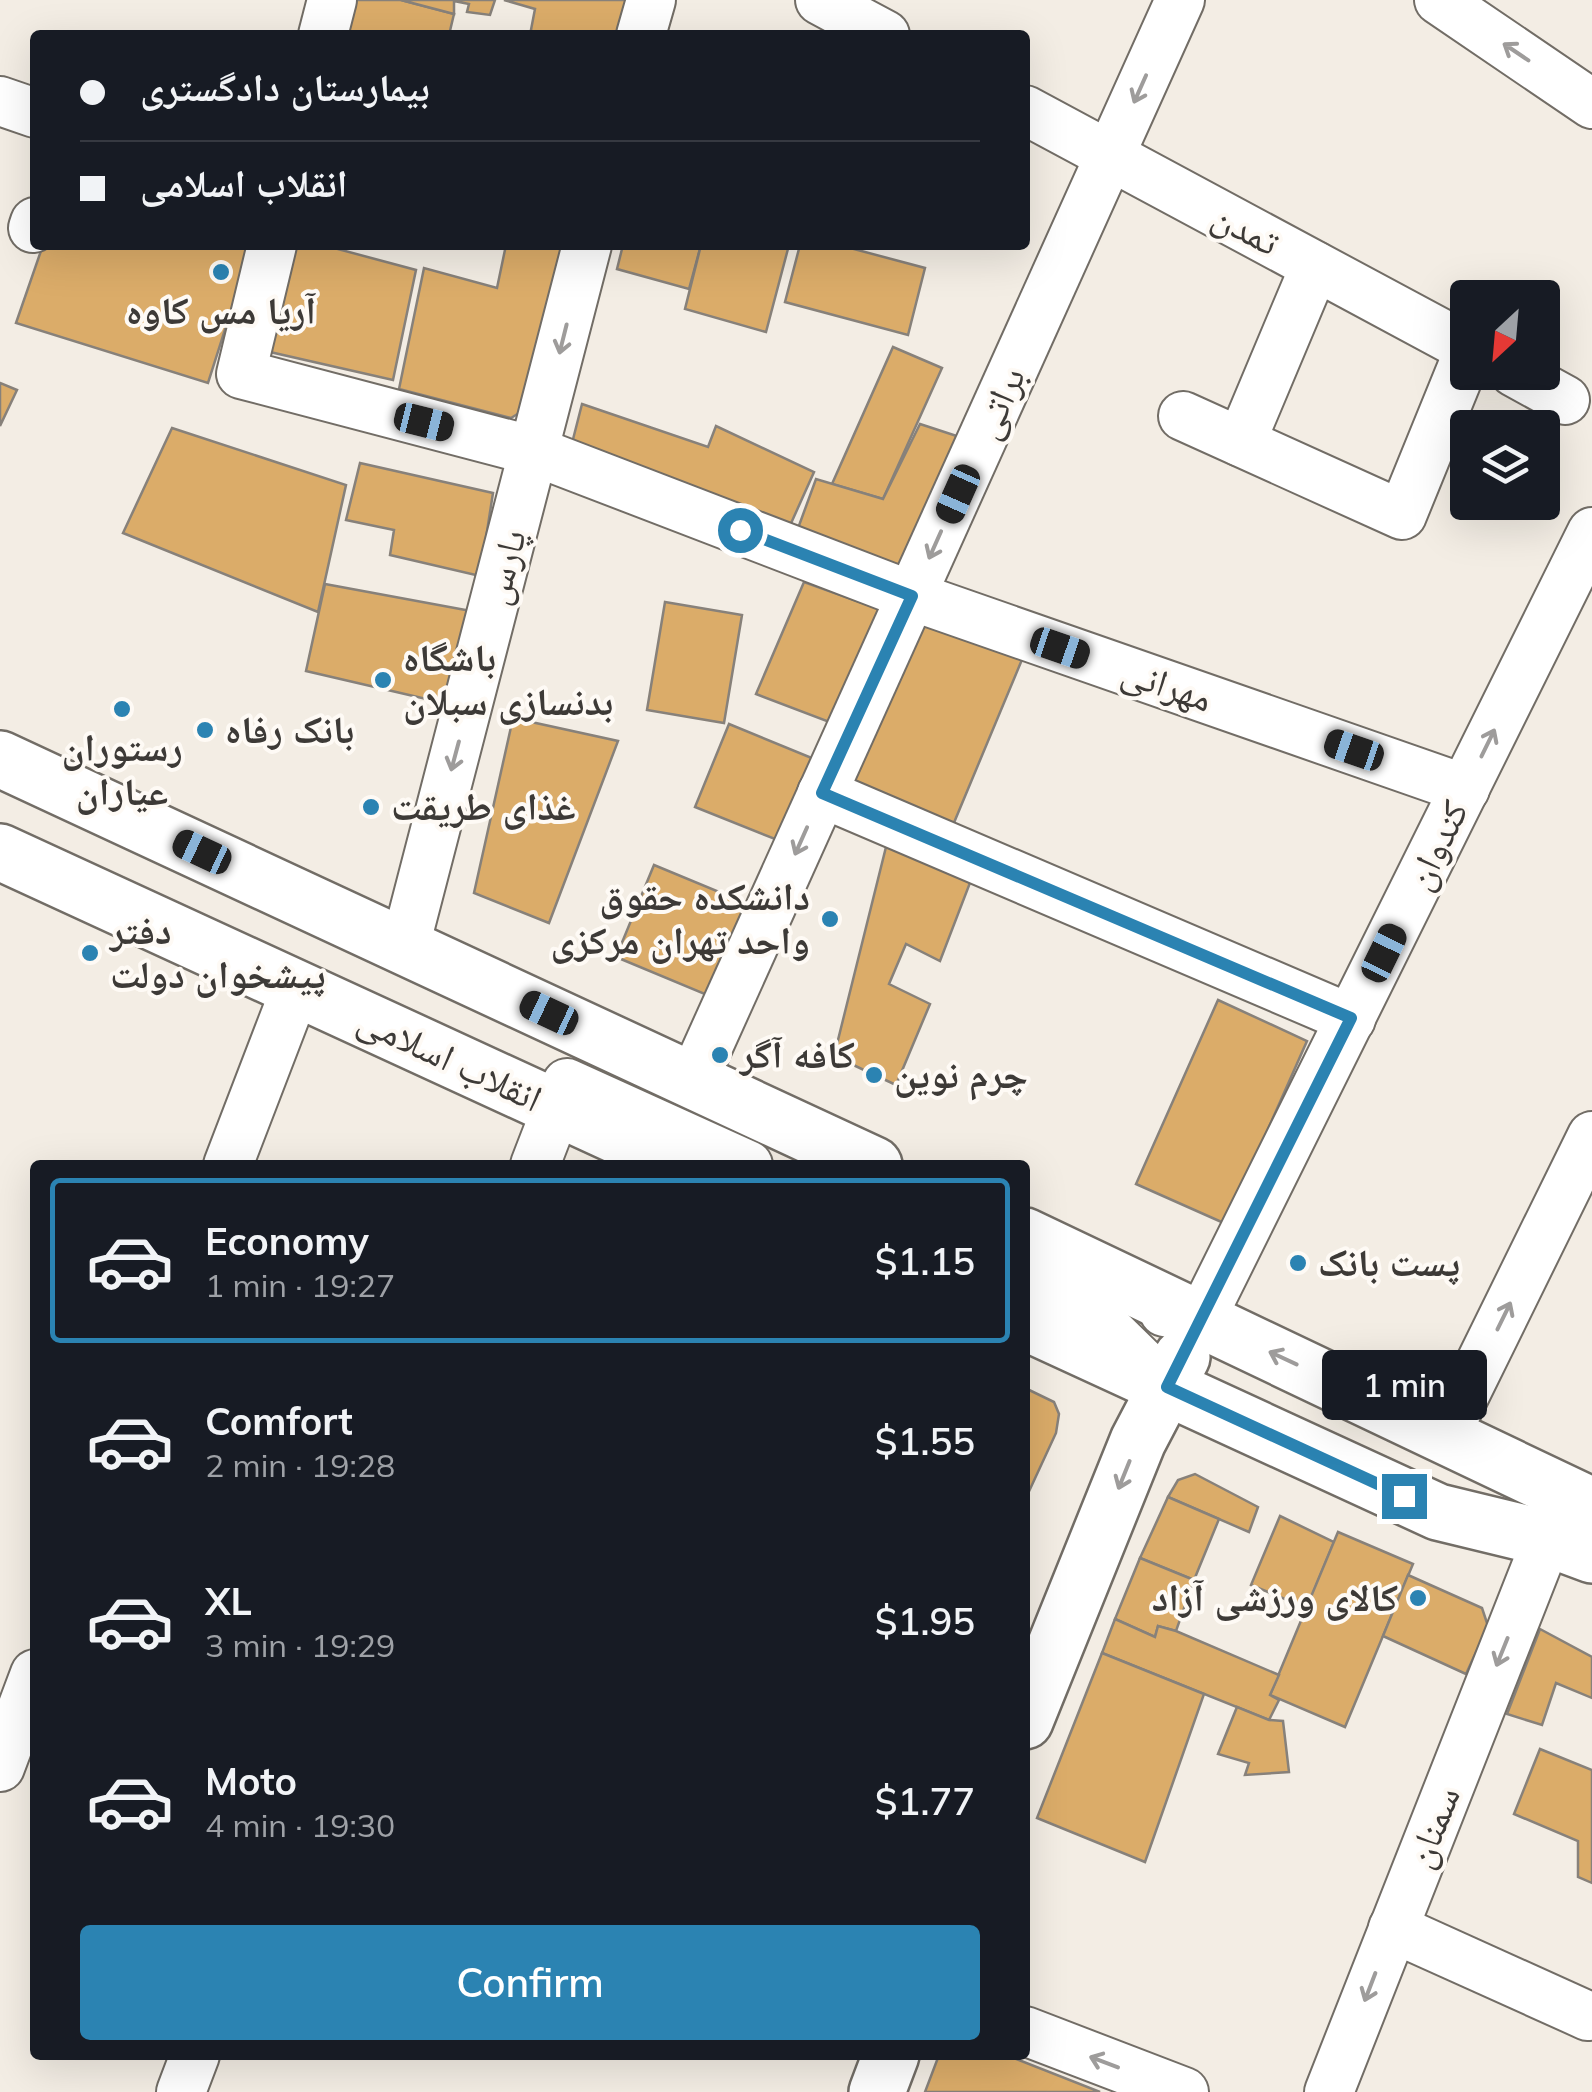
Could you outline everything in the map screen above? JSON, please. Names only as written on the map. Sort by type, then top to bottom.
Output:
[{"type":"main road","points":[[0,759],[863,1160]]},
{"type":"main road","name":"انقلاب اسلامی","points":[[0,852],[671,1160]]},
{"type":"main road","points":[[1030,1238],[1592,1506]]},
{"type":"main road","points":[[1030,1710],[1138,1440],[1201,1319]]},
{"type":"main road","points":[[1030,1324],[1592,1587]]},
{"type":"main road","points":[[1446,1435],[1574,1466],[1592,1474]]},
{"type":"main road","points":[[1438,1512],[1549,1539],[1592,1555]]},
{"type":"main road","points":[[876,2092],[889,2060]]},
{"type":"street","points":[[324,30],[332,0]]},
{"type":"street","points":[[642,30],[650,0]]},
{"type":"street","points":[[820,0],[876,30]]},
{"type":"street","name":"براتی","points":[[693,1080],[1180,0]]},
{"type":"street","points":[[1440,0],[1592,104]]},
{"type":"street","points":[[0,101],[30,111]]},
{"type":"street","name":"تمدن","points":[[1030,113],[1450,340]]},
{"type":"street","name":"مهرانی","points":[[271,250],[241,374],[534,451],[912,596],[1465,789]]},
{"type":"street","name":"پارس","points":[[405,946],[586,250]]},
{"type":"street","points":[[1240,442],[1315,266]]},
{"type":"street","points":[[1183,416],[1402,515],[1452,390]]},
{"type":"street","points":[[1547,390],[1565,400]]},
{"type":"street","name":"کندوان","points":[[1201,1319],[1592,532]]},
{"type":"street","points":[[0,784],[4,791],[807,1160]]},
{"type":"street","points":[[822,793],[1351,1018]]},
{"type":"street","points":[[0,824],[737,1160]]},
{"type":"street","points":[[230,1160],[296,988]]},
{"type":"street","points":[[537,1160],[557,1108]]},
{"type":"street","points":[[1446,1435],[1592,1136]]},
{"type":"street","points":[[1030,1262],[1120,1304],[1201,1319]]},
{"type":"street","points":[[1030,1293],[1107,1328],[1167,1387]]},
{"type":"street","name":"سمنان","points":[[1329,2092],[1538,1562]]},
{"type":"street","points":[[0,1767],[22,1680]]},
{"type":"street","points":[[1392,1928],[1588,2016]]},
{"type":"street","points":[[1030,2033],[1184,2092]]},
{"type":"street","points":[[181,2092],[193,2060]]},
{"type":"building","points":[[354,0],[401,0],[454,14],[450,30],[346,30]]},
{"type":"building","points":[[401,0],[495,0],[490,15],[467,12],[469,4],[454,1],[454,14]]},
{"type":"building","points":[[504,0],[631,0],[622,30],[531,30],[535,9]]},
{"type":"building","points":[[41,250],[250,250],[208,383],[16,323]]},
{"type":"building","points":[[294,250],[342,250],[416,270],[393,380],[270,352]]},
{"type":"building","points":[[505,250],[565,250],[524,410],[511,418],[399,389],[424,268],[497,288]]},
{"type":"building","points":[[622,250],[700,250],[689,289],[617,269]]},
{"type":"building","points":[[700,250],[788,250],[766,332],[685,309]]},
{"type":"building","points":[[799,250],[858,250],[925,268],[908,335],[785,302]]},
{"type":"building","points":[[893,347],[942,368],[883,499],[832,484]]},
{"type":"building","points":[[0,383],[17,390],[0,426]]},
{"type":"building","points":[[582,404],[708,447],[716,426],[814,472],[784,539],[569,455]]},
{"type":"building","points":[[920,424],[969,440],[899,583],[793,542],[816,479],[883,499]]},
{"type":"building","points":[[172,428],[346,485],[318,612],[123,533]]},
{"type":"building","points":[[360,463],[493,493],[480,576],[390,555],[394,530],[346,520]]},
{"type":"building","points":[[804,582],[896,615],[845,728],[756,694]]},
{"type":"building","points":[[325,584],[471,611],[452,705],[306,671]]},
{"type":"building","points":[[665,602],[742,615],[724,723],[647,710]]},
{"type":"building","points":[[923,618],[1026,650],[953,825],[851,782]]},
{"type":"building","points":[[513,718],[618,741],[549,923],[474,893]]},
{"type":"building","points":[[729,724],[819,761],[785,843],[695,807]]},
{"type":"building","points":[[888,839],[973,875],[940,961],[906,944],[889,984],[930,1004],[896,1085],[834,1056]]},
{"type":"building","points":[[654,865],[758,908],[707,995],[616,957]]},
{"type":"building","points":[[1218,1000],[1307,1041],[1226,1224],[1136,1184]]},
{"type":"building","points":[[1030,1390],[1054,1402],[1059,1414],[1056,1433],[1030,1489]]},
{"type":"building","points":[[1195,1474],[1258,1507],[1249,1532],[1168,1497],[1178,1480]]},
{"type":"building","points":[[1168,1497],[1219,1519],[1194,1580],[1140,1558]]},
{"type":"building","points":[[1280,1516],[1334,1542],[1307,1608],[1251,1585]]},
{"type":"building","points":[[1338,1532],[1413,1564],[1345,1727],[1270,1695]]},
{"type":"building","points":[[1140,1558],[1194,1580],[1176,1631],[1158,1626],[1155,1637],[1115,1619]]},
{"type":"building","points":[[1408,1575],[1482,1608],[1488,1626],[1466,1674],[1383,1636]]},
{"type":"building","points":[[1115,1619],[1155,1637],[1158,1626],[1176,1631],[1279,1675],[1270,1695],[1279,1700],[1269,1720],[1102,1653]]},
{"type":"building","points":[[1540,1629],[1592,1657],[1592,1698],[1556,1683],[1542,1725],[1507,1714]]},
{"type":"building","points":[[1102,1653],[1204,1694],[1145,1862],[1037,1818]]},
{"type":"building","points":[[1237,1707],[1269,1720],[1283,1721],[1289,1772],[1245,1775],[1249,1763],[1218,1754]]},
{"type":"building","points":[[1540,1749],[1592,1770],[1592,1883],[1578,1877],[1578,1841],[1514,1814]]},
{"type":"building","points":[[937,2060],[1019,2060],[1100,2092],[925,2092]]},
{"type":"place","name":"آریا مس کاوه","points":[[221,272]]},
{"type":"place","name":"باشگاه بدنسازی سبلان","points":[[383,680]]},
{"type":"place","name":"رستوران عیاران","points":[[122,709]]},
{"type":"place","name":"بانک رفاه","points":[[205,730]]},
{"type":"place","name":"غذای طریقت","points":[[371,807]]},
{"type":"place","name":"دانشکده حقوق واحد تهران مرکزی","points":[[830,919]]},
{"type":"place","name":"دفتر پیشخوان دولت","points":[[90,953]]},
{"type":"place","name":"کافه آگر","points":[[720,1055]]},
{"type":"place","name":"چرم نوین","points":[[874,1075]]},
{"type":"place","name":"پست بانک","points":[[1298,1263]]},
{"type":"place","name":"کالای ورزشی آزاد","points":[[1418,1598]]},
{"type":"route","points":[[740,530],[912,596],[822,793],[1351,1018],[1167,1387],[1404,1496]]}]
